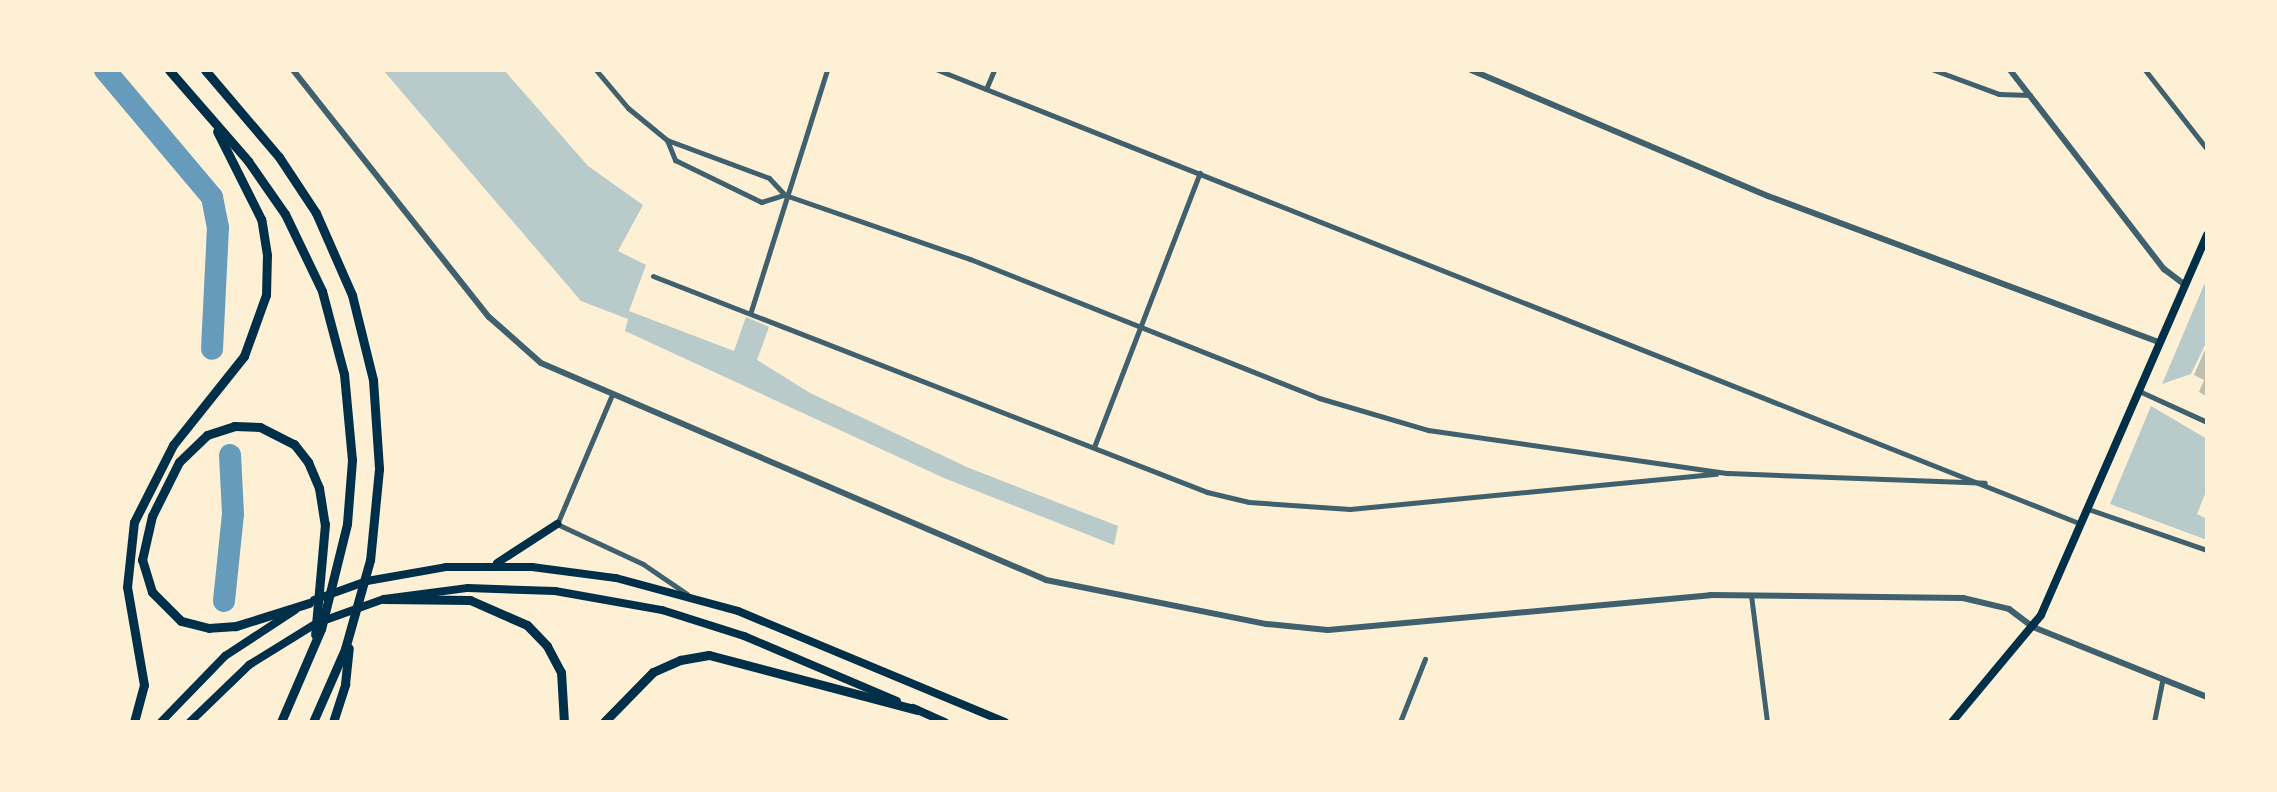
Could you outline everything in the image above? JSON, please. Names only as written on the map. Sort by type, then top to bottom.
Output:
[{"type":"highway","points":[[169,70],[210,117],[285,214],[314,271],[335,333],[348,395],[352,460],[337,570],[314,650],[281,722]]},
{"type":"highway","points":[[205,70],[293,176],[326,233],[352,295],[370,359],[378,425],[378,492],[370,560],[350,634],[313,722]]},
{"type":"highway","points":[[134,722],[144,685],[127,587],[134,522],[173,445],[249,348],[266,295],[267,255],[261,219],[210,117]]},
{"type":"highway","points":[[309,603],[236,626],[209,628],[181,621],[158,601],[144,572],[145,538],[187,451],[207,435],[248,425],[294,444],[314,472],[321,495],[325,534],[314,650]]},
{"type":"highway","points":[[384,599],[470,600],[527,625],[561,672],[564,722]]},
{"type":"highway","points":[[333,722],[345,684],[350,634]]},
{"type":"highway","points":[[604,722],[653,672],[680,660],[709,655],[917,710]]},
{"type":"main road","points":[[1953,722],[2033,627],[2207,235]]},
{"type":"main road","points":[[489,565],[519,553],[557,524]]},
{"type":"main road","points":[[161,722],[225,656],[309,603],[389,575],[489,565],[585,573],[687,594],[758,618],[1005,722]]},
{"type":"main road","points":[[190,722],[234,678],[285,641],[384,599],[447,589],[513,588],[640,605],[744,636],[945,722]]},
{"type":"street","points":[[293,70],[503,333],[541,363],[611,397],[1046,580],[1282,626],[1365,629],[1751,594],[1963,598],[2009,609],[2033,627],[2162,682],[2207,697]]},
{"type":"street","points":[[596,70],[628,108],[667,140],[769,178],[785,195],[1142,327],[1319,398],[1428,430],[1728,473],[1985,483]]},
{"type":"street","points":[[751,311],[785,195],[827,70]]},
{"type":"street","points":[[938,70],[1985,483],[2081,524]]},
{"type":"street","points":[[986,89],[994,70]]},
{"type":"street","points":[[1471,70],[1768,196],[2159,342]]},
{"type":"street","points":[[1934,70],[1999,94],[2030,95]]},
{"type":"street","points":[[2010,70],[2164,269],[2184,284]]},
{"type":"street","points":[[2145,70],[2207,149]]},
{"type":"street","points":[[667,140],[675,160],[717,183],[761,202],[785,195]]},
{"type":"street","points":[[1094,447],[1200,173]]},
{"type":"street","points":[[653,276],[751,311],[1207,492],[1304,509],[1408,505],[1728,473]]},
{"type":"street","points":[[2138,391],[2207,422]]},
{"type":"street","points":[[611,397],[557,524],[643,564],[687,594]]},
{"type":"street","points":[[2088,509],[2207,550]]},
{"type":"street","points":[[1751,594],[1767,722]]},
{"type":"street","points":[[1400,722],[1425,659]]},
{"type":"street","points":[[2154,722],[2162,682]]},
{"type":"street","points":[[917,710],[935,722]]},
{"type":"shaded area","points":[[383,70],[504,70],[588,166],[643,205],[618,251],[646,265],[629,311],[734,351],[746,317],[769,327],[757,360],[810,393],[969,468],[1118,526],[1114,545],[944,478],[625,331],[628,319],[581,301]]},
{"type":"shaded area","points":[[2207,278],[2207,341],[2191,374],[2162,384]]},
{"type":"shaded area","points":[[2151,406],[2207,439],[2207,489],[2197,514],[2207,519],[2207,540],[2110,504]]},
{"type":"building","points":[[2207,345],[2206,396],[2199,392],[2204,380],[2194,375]]},
{"type":"waterway","points":[[105,70],[212,197],[218,227],[212,349]]},
{"type":"waterway","points":[[224,601],[233,514],[230,455]]}]
